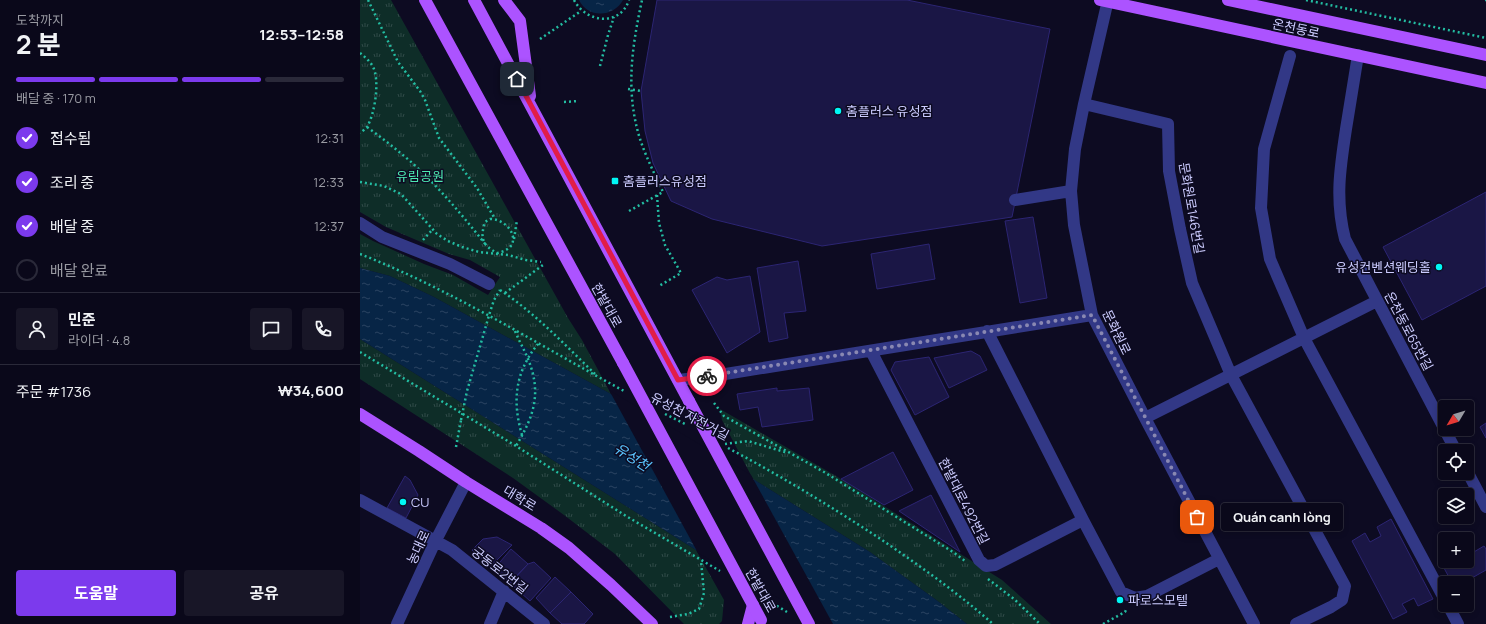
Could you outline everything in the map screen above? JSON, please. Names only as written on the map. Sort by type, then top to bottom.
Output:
[{"type":"main road","name":"한밭대로","points":[[425,0],[624,363],[756,614]]},
{"type":"main road","name":"한밭대로","points":[[474,0],[532,105],[809,624]]},
{"type":"main road","points":[[504,0],[520,21],[532,105]]},
{"type":"main road","name":"온천동로","points":[[1105,0],[1486,83]]},
{"type":"main road","name":"온천동로","points":[[1228,0],[1486,55]]},
{"type":"main road","name":"대학로","points":[[360,414],[535,524],[569,548],[652,624]]},
{"type":"street","name":"문화원로","points":[[1105,0],[1075,149],[1071,191],[1074,226],[1092,315],[1254,624]]},
{"type":"street","points":[[1290,56],[1264,149],[1261,208],[1270,259],[1304,338],[1438,587]]},
{"type":"street","name":"온천동로65번길","points":[[1358,56],[1341,165],[1339,194],[1340,221],[1345,239],[1452,444]]},
{"type":"street","name":"문화원로146번길","points":[[1084,104],[1168,124],[1168,171],[1192,283],[1231,375],[1346,586],[1342,600],[1296,624]]},
{"type":"street","points":[[1015,200],[1071,191]]},
{"type":"street","points":[[360,223],[382,237],[450,264],[494,287]]},
{"type":"street","points":[[1145,418],[1377,301]]},
{"type":"street","points":[[678,380],[720,375],[1092,315]]},
{"type":"street","points":[[987,331],[1121,592],[1135,598],[1147,596],[1219,559]]},
{"type":"street","name":"한밭대로492번길","points":[[870,350],[979,560],[986,566],[995,565],[1083,520]]},
{"type":"street","points":[[1472,480],[1486,506]]},
{"type":"street","name":"농대로","points":[[397,624],[435,542],[466,482]]},
{"type":"street","name":"궁동로2번길","points":[[360,500],[452,550],[544,624]]},
{"type":"street","points":[[490,624],[504,591]]},
{"type":"street","points":[[1452,612],[1458,624]]},
{"type":"path","points":[[368,0],[398,62],[425,100],[439,138],[477,188],[495,219],[508,228],[512,233],[514,241]]},
{"type":"path","points":[[574,0],[577,7],[585,14],[594,18],[605,19],[622,11],[629,0]]},
{"type":"path","points":[[629,211],[664,192],[651,167],[640,139],[634,113],[631,63],[642,0]]},
{"type":"path","points":[[1306,0],[1486,38]]},
{"type":"path","points":[[540,39],[581,11]]},
{"type":"path","points":[[600,66],[614,16]]},
{"type":"path","points":[[360,53],[372,66],[377,82],[371,116],[367,127],[360,133]]},
{"type":"path","points":[[628,89],[641,91]]},
{"type":"path","points":[[564,102],[579,101]]},
{"type":"path","points":[[367,127],[393,146],[425,176],[463,216],[486,245],[497,253],[541,262]]},
{"type":"path","points":[[360,182],[384,186],[401,194],[432,230],[448,241],[479,252],[505,252],[511,247],[514,241],[517,220]]},
{"type":"path","points":[[657,195],[659,223],[665,245],[681,273],[659,286]]},
{"type":"path","points":[[486,245],[482,237],[484,222],[490,219],[495,219]]},
{"type":"path","points":[[360,254],[431,285],[626,392]]},
{"type":"path","points":[[505,293],[543,265]]},
{"type":"path","points":[[456,447],[469,384],[492,306],[494,287],[505,293],[558,338],[598,378]]},
{"type":"path","points":[[515,331],[528,358],[535,379],[536,397],[535,404],[516,446]]},
{"type":"path","points":[[522,435],[516,408],[517,388],[528,358],[538,344]]},
{"type":"path","points":[[360,352],[516,446],[626,516],[720,572]]},
{"type":"path","points":[[714,403],[724,416],[824,472],[953,552],[971,566]]},
{"type":"path","name":"유성천 자전거길","points":[[661,411],[688,426]]},
{"type":"path","name":"유성천 자전거길","points":[[792,454],[748,441],[723,445],[768,468],[849,518],[924,569],[993,624]]},
{"type":"path","points":[[670,617],[688,614],[699,609],[704,593],[701,560]]},
{"type":"path","points":[[983,575],[1014,599],[1040,624]]},
{"type":"path","points":[[1103,624],[1124,612],[1135,598]]},
{"type":"path","points":[[756,614],[790,613]]},
{"type":"green space","name":"유림공원","points":[[360,0],[391,0],[611,394],[434,297],[390,276],[360,268],[360,234],[424,264],[453,275],[488,295],[500,277],[470,260],[449,254],[386,227],[360,212]]},
{"type":"green space","points":[[360,339],[696,550],[724,600],[722,621],[719,624],[684,624],[615,554],[564,515],[513,478],[360,379]]},
{"type":"green space","points":[[720,409],[836,476],[1002,580],[1051,624],[967,624],[870,552],[753,479],[722,420]]},
{"type":"water","points":[[579,0],[623,0],[614,10],[601,14],[588,10]]},
{"type":"water","name":"유성천","points":[[360,268],[390,276],[434,297],[611,394],[753,479],[870,552],[967,624],[829,624],[696,550],[360,339]]},
{"type":"pier","points":[[609,390],[751,475],[833,624],[825,624],[698,553]]},
{"type":"building","name":"홈플러스 유성점","points":[[657,0],[907,0],[1050,29],[1012,217],[822,246],[712,219],[671,201],[653,163],[645,131],[641,91]]},
{"type":"building","name":"유성컨벤션웨딩홀","points":[[1486,192],[1486,286],[1422,320],[1383,247]]},
{"type":"building","points":[[1033,217],[1047,298],[1020,303],[1005,221]]},
{"type":"building","points":[[929,244],[935,279],[877,289],[871,254]]},
{"type":"building","points":[[798,261],[806,311],[784,313],[788,338],[769,342],[757,268]]},
{"type":"building","points":[[750,276],[760,332],[727,353],[692,290],[717,277],[727,280]]},
{"type":"building","points":[[971,351],[980,356],[987,370],[949,388],[934,358]]},
{"type":"building","points":[[929,357],[949,397],[915,415],[891,370],[895,362]]},
{"type":"building","points":[[777,388],[777,391],[809,388],[813,420],[762,427],[758,407],[740,410],[737,394]]},
{"type":"building","points":[[1486,423],[1486,438],[1480,427]]},
{"type":"building","points":[[893,452],[913,490],[884,505],[841,479]]},
{"type":"building","name":"CU","points":[[405,476],[410,480],[418,495],[406,518],[387,508]]},
{"type":"building","points":[[931,495],[960,552],[899,511]]},
{"type":"building","points":[[1391,519],[1433,599],[1418,606],[1414,598],[1402,604],[1407,612],[1393,619],[1352,541],[1365,533],[1370,542],[1381,536],[1377,527]]},
{"type":"building","points":[[497,537],[512,545],[490,567],[472,550],[483,539]]},
{"type":"building","points":[[1484,546],[1486,549],[1486,570],[1474,577],[1448,576],[1444,568],[1474,568],[1474,552]]},
{"type":"building","points":[[511,549],[528,564],[510,583],[495,568]]},
{"type":"building","points":[[534,562],[551,578],[530,601],[510,583],[528,564]]},
{"type":"building","points":[[555,577],[571,592],[550,613],[536,598]]},
{"type":"building","points":[[571,592],[593,614],[584,624],[562,624],[550,613]]},
{"type":"way so far","points":[[707,376],[1092,315],[1197,517]]},
{"type":"place","name":"홈플러스 유성점","points":[[838,111]]},
{"type":"place","name":"홈플러스유성점","points":[[615,181]]},
{"type":"place","name":"유성컨벤션웨딩홀","points":[[1439,267]]},
{"type":"place","name":"CU","points":[[403,502]]},
{"type":"place","name":"Quán canh lòng","points":[[1197,517]]},
{"type":"place","name":"파로스모텔","points":[[1120,600]]},
{"type":"route","points":[[517,79],[678,380],[707,376]]}]
